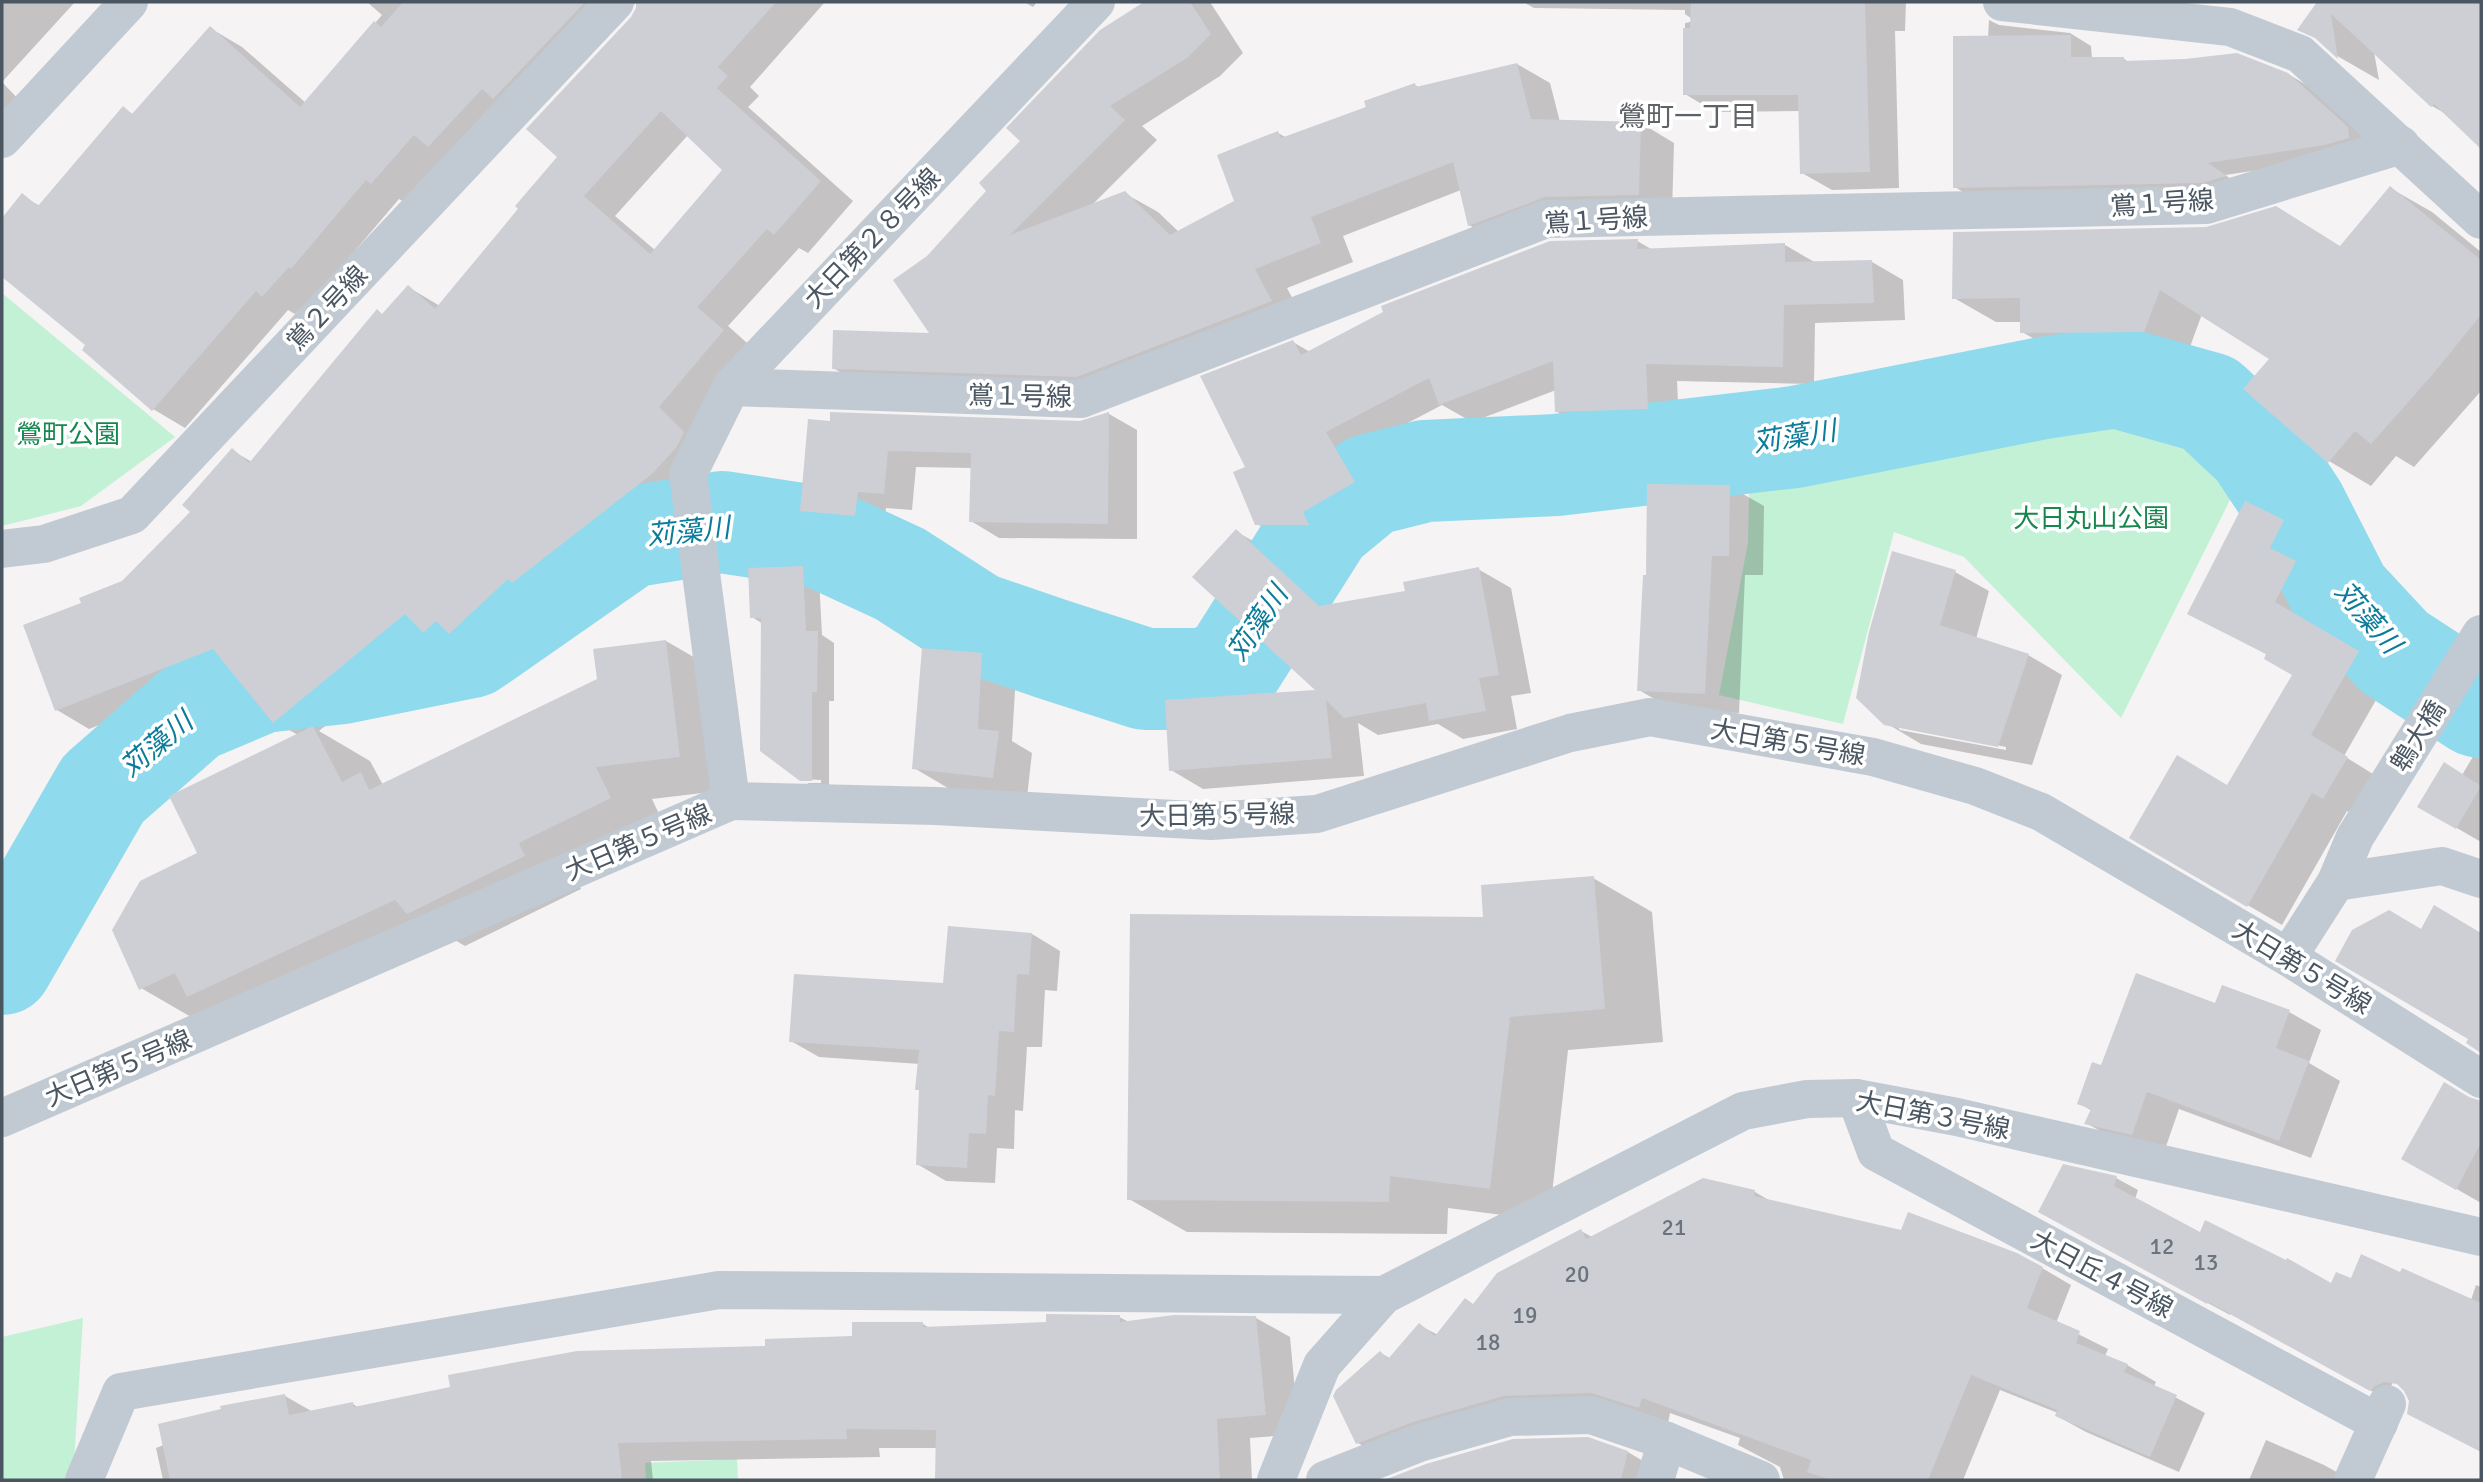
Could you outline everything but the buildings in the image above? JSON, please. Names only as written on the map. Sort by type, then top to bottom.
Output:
[{"type":"street","points":[[2,139],[129,2]]},
{"type":"street","name":"鴬２号線","points":[[2,549],[44,544],[132,515],[615,2]]},
{"type":"street","name":"大日第２８号線","points":[[731,801],[688,474],[730,387],[1096,2]]},
{"type":"street","points":[[2002,2],[2230,27],[2300,54],[2481,220]]},
{"type":"street","name":"鴬１号線","points":[[730,387],[1081,399],[1546,219],[2206,205],[2401,145]]},
{"type":"street","name":"鵯大橋","points":[[2288,957],[2336,882],[2355,838],[2481,634]]},
{"type":"street","name":"大日第５号線","points":[[2,1118],[731,801],[936,806],[1211,821],[1317,814],[1570,733],[1650,717],[1873,757],[1975,786],[2041,811],[2288,957],[2481,1079]]},
{"type":"street","points":[[2336,882],[2442,866],[2481,879]]},
{"type":"street","name":"大日第３号線","points":[[1276,1480],[1322,1365],[1384,1294],[1743,1111],[1807,1099],[1856,1098],[1957,1117],[2481,1237]]},
{"type":"street","name":"大日丘４号線","points":[[1856,1098],[1876,1152],[2383,1413],[2353,1480]]},
{"type":"street","points":[[84,1480],[121,1392],[719,1290],[1384,1294]]},
{"type":"street","points":[[1325,1480],[1419,1443],[1510,1417],[1591,1415],[1667,1441],[1761,1480]]},
{"type":"street","points":[[1655,1480],[1667,1441]]},
{"type":"green space","name":"鶯町公園","points":[[2,293],[175,437],[81,506],[2,526]]},
{"type":"green space","name":"大日丸山公園","points":[[2106,395],[2195,423],[2232,454],[2235,490],[2121,718],[1964,557],[1894,532],[1843,724],[1719,695],[1748,543],[1750,455],[1992,417]]},
{"type":"green space","points":[[83,1318],[73,1480],[2,1480],[2,1337]]},
{"type":"green space","points":[[737,1459],[738,1480],[646,1480],[645,1463]]},
{"type":"waterway","name":"苅藻川","points":[[2,964],[103,789],[191,712],[262,682],[342,673],[471,647],[629,537],[722,522],[820,537],[900,574],[976,623],[1145,679],[1208,679],[1233,665],[1323,523],[1369,485],[1425,471],[1556,465],[1795,437],[2043,388],[2116,377],[2209,403],[2256,447],[2296,507],[2341,595],[2394,652],[2481,707]]},
{"type":"district","name":"鶯町一丁目","points":[[1688,116]]}]
